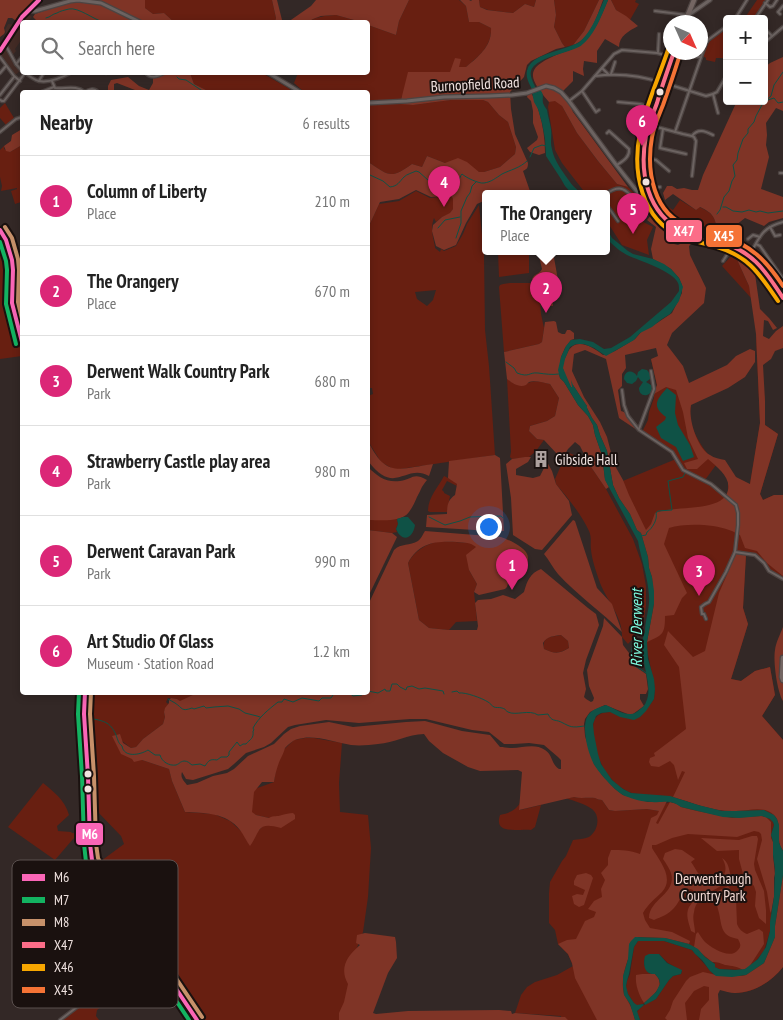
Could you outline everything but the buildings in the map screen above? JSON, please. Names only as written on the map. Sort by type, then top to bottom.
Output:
[{"type":"main road","points":[[23,20],[28,11],[39,0]]},
{"type":"main road","points":[[28,11],[35,11],[75,0],[101,3],[136,20]]},
{"type":"main road","points":[[108,6],[110,0]]},
{"type":"main road","points":[[688,14],[694,0]]},
{"type":"main road","points":[[688,14],[710,0]]},
{"type":"main road","points":[[0,52],[20,25]]},
{"type":"main road","points":[[671,60],[654,109],[645,142],[644,171],[648,190],[648,203],[664,220],[675,227],[717,240],[749,256],[765,271],[783,298]]},
{"type":"main road","points":[[272,75],[297,90]]},
{"type":"main road","name":"Burnopfield Road","points":[[370,103],[444,97],[489,96],[527,92],[546,86],[554,88],[561,92],[569,101],[617,166],[648,203]]},
{"type":"main road","points":[[0,230],[6,240],[12,260],[12,303],[20,334]]},
{"type":"main road","points":[[783,658],[783,680]]},
{"type":"main road","points":[[85,695],[84,714],[92,860]]},
{"type":"main road","points":[[178,992],[197,1020]]},
{"type":"street","points":[[738,15],[747,0]]},
{"type":"street","points":[[758,15],[768,0]]},
{"type":"street","points":[[765,3],[770,7],[777,0]]},
{"type":"street","points":[[780,14],[778,12],[783,6]]},
{"type":"street","points":[[655,11],[688,14]]},
{"type":"street","points":[[768,40],[783,27]]},
{"type":"street","points":[[708,40],[723,29]]},
{"type":"street","points":[[768,32],[772,36]]},
{"type":"street","points":[[657,53],[660,34]]},
{"type":"street","points":[[5,44],[20,68]]},
{"type":"street","points":[[569,101],[582,91],[614,54],[622,50],[663,54]]},
{"type":"street","points":[[0,57],[14,76],[20,80]]},
{"type":"street","points":[[16,64],[20,59]]},
{"type":"street","points":[[675,132],[700,60]]},
{"type":"street","points":[[611,75],[615,62]]},
{"type":"street","points":[[0,73],[6,66]]},
{"type":"street","points":[[602,68],[611,75],[651,79],[706,96],[717,92],[723,82]]},
{"type":"street","points":[[595,76],[608,74]]},
{"type":"street","points":[[0,100],[4,101],[22,75]]},
{"type":"street","points":[[39,81],[43,75]]},
{"type":"street","points":[[28,76],[39,81],[52,80],[64,75]]},
{"type":"street","points":[[148,75],[150,77],[158,77],[161,75]]},
{"type":"street","points":[[0,95],[14,76]]},
{"type":"street","points":[[52,80],[54,87]]},
{"type":"street","points":[[46,90],[54,87],[58,89],[72,87],[82,90]]},
{"type":"street","points":[[582,91],[596,112],[599,110]]},
{"type":"street","points":[[713,94],[718,113]]},
{"type":"street","points":[[618,102],[642,105],[654,109]]},
{"type":"street","points":[[641,136],[634,132],[642,105]]},
{"type":"street","points":[[0,132],[20,118]]},
{"type":"street","points":[[649,125],[694,137],[696,141],[692,176]]},
{"type":"street","points":[[663,129],[660,148],[686,154]]},
{"type":"street","points":[[692,136],[699,130],[713,135]]},
{"type":"street","points":[[607,133],[609,132],[629,149],[629,154],[617,166]]},
{"type":"street","points":[[644,158],[656,160],[669,170]]},
{"type":"street","points":[[648,190],[660,187]]},
{"type":"street","points":[[610,191],[622,189],[639,201],[648,203]]},
{"type":"street","points":[[610,210],[618,221]]},
{"type":"street","points":[[749,256],[764,230],[783,222]]},
{"type":"street","points":[[769,227],[774,237],[780,235]]},
{"type":"street","points":[[748,239],[753,234],[760,237]]},
{"type":"street","points":[[756,244],[760,246],[783,279]]},
{"type":"street","points":[[723,261],[732,247]]},
{"type":"street","points":[[639,429],[654,389],[651,371]]},
{"type":"street","points":[[622,390],[628,416],[639,429],[672,452],[683,470],[711,484],[736,505],[738,513],[736,552],[709,602],[702,607],[702,614],[704,614],[706,619]]},
{"type":"street","points":[[736,552],[755,555],[764,563],[769,571],[783,579]]},
{"type":"street","points":[[60,1020],[76,1008]]},
{"type":"shaded area","points":[[28,14],[32,17],[29,20],[23,20]]},
{"type":"shaded area","points":[[8,24],[20,24],[20,42],[12,56],[20,67],[20,71],[15,75],[1,56],[3,42],[7,35],[5,30]]},
{"type":"shaded area","points":[[539,89],[543,94],[543,103],[547,110],[551,129],[551,146],[555,158],[571,184],[577,190],[568,190],[546,156],[542,123],[532,92]]},
{"type":"shaded area","points":[[610,234],[633,254],[653,259],[671,269],[679,278],[683,287],[679,301],[670,314],[640,333],[634,340],[606,356],[584,344],[576,344],[570,347],[563,368],[571,387],[571,380],[597,425],[607,451],[613,485],[637,530],[641,533],[648,557],[654,591],[654,604],[647,642],[648,659],[654,679],[654,699],[646,711],[634,720],[620,717],[610,712],[601,713],[596,716],[593,724],[598,754],[601,764],[612,780],[631,793],[670,796],[722,811],[764,810],[774,815],[779,825],[779,843],[783,851],[783,875],[775,937],[764,963],[746,975],[732,977],[716,976],[692,950],[664,941],[638,941],[634,947],[626,986],[628,994],[634,1003],[644,1005],[637,1011],[640,1020],[635,1020],[630,1004],[624,995],[623,987],[623,976],[628,959],[629,944],[635,937],[665,938],[689,944],[698,949],[719,969],[745,969],[758,959],[766,947],[770,931],[774,897],[775,869],[771,835],[774,825],[770,819],[762,816],[723,817],[681,807],[670,802],[645,801],[625,796],[604,778],[592,761],[588,747],[585,725],[586,719],[592,711],[606,705],[621,712],[632,714],[644,706],[648,695],[648,687],[642,649],[649,596],[638,541],[605,480],[602,455],[593,425],[560,378],[558,370],[561,357],[571,340],[580,339],[593,342],[604,349],[611,348],[630,337],[671,302],[679,291],[678,283],[670,274],[621,252],[610,242]]},
{"type":"shaded area","points":[[642,369],[647,370],[650,374],[650,379],[646,382],[651,385],[652,390],[647,395],[640,393],[639,388],[643,382],[638,377],[632,384],[627,383],[624,379],[627,372],[633,372],[637,376],[638,372]]},
{"type":"shaded area","points":[[667,388],[676,395],[675,413],[678,425],[690,445],[694,457],[683,461],[676,447],[661,438],[656,427],[666,417],[658,409],[657,402]]},
{"type":"shaded area","points":[[408,517],[415,525],[412,534],[404,538],[396,529],[397,519]]},
{"type":"shaded area","points":[[659,954],[667,963],[682,970],[681,974],[673,976],[669,980],[656,999],[645,1005],[644,1003],[656,992],[660,984],[655,974],[646,971],[645,956]]},
{"type":"green space","points":[[0,0],[34,0],[24,11],[18,22],[8,18],[4,28],[5,32],[0,37]]},
{"type":"green space","points":[[80,0],[145,0],[145,8],[153,14],[164,13],[172,20],[36,20],[33,17],[35,14]]},
{"type":"green space","points":[[145,0],[272,0],[276,18],[276,20],[172,20],[164,13],[153,14],[145,8]]},
{"type":"green space","points":[[272,0],[277,0],[282,20],[276,20]]},
{"type":"green space","points":[[316,0],[409,0],[399,21],[396,35],[370,26],[370,20],[354,20],[336,15],[321,16],[313,19],[291,20],[311,6]]},
{"type":"green space","points":[[409,0],[459,0],[466,6],[469,22],[479,22],[491,28],[491,34],[487,45],[480,55],[466,67],[459,68],[402,96],[401,99],[370,101],[370,90],[302,90],[294,83],[297,75],[370,75],[370,26],[396,35],[399,21]]},
{"type":"green space","points":[[460,0],[479,0],[480,7],[487,10],[513,13],[525,4],[534,7],[536,0],[554,0],[556,15],[554,27],[565,47],[556,49],[531,61],[527,65],[524,77],[510,92],[515,134],[528,163],[527,168],[523,171],[530,190],[482,190],[482,202],[477,204],[456,245],[444,250],[436,246],[432,231],[433,225],[453,209],[452,197],[431,197],[416,190],[399,199],[380,202],[370,224],[370,163],[385,173],[394,174],[412,164],[422,167],[427,156],[445,163],[458,158],[467,162],[479,172],[484,172],[500,167],[515,154],[516,147],[508,122],[488,102],[483,100],[451,100],[413,105],[400,104],[408,72],[450,72],[455,58],[461,59],[459,67],[466,67],[480,55],[487,45],[491,28],[479,22],[469,22],[466,6]]},
{"type":"green space","points":[[479,0],[536,0],[534,7],[525,4],[513,13],[488,10],[480,7]]},
{"type":"green space","points":[[554,0],[599,0],[584,31],[573,45],[565,47],[554,27],[556,15]]},
{"type":"green space","points":[[599,0],[603,0],[593,26],[584,38],[573,45],[584,31]]},
{"type":"green space","points":[[608,0],[611,0],[616,10],[638,26],[623,37],[619,47],[605,39],[597,51],[597,63],[584,61],[584,76],[573,71],[573,81],[560,94],[569,103],[573,112],[628,187],[617,184],[577,133],[562,106],[555,101],[549,102],[533,78],[533,72],[541,63],[584,42],[596,25]]},
{"type":"green space","points":[[611,0],[636,0],[635,2],[639,4],[630,20],[616,10]]},
{"type":"green space","points":[[757,0],[766,0],[757,15],[747,15]]},
{"type":"green space","points":[[336,15],[354,20],[311,20]]},
{"type":"green space","points":[[723,31],[723,58],[716,58],[715,62],[706,60],[708,60],[709,42]]},
{"type":"green space","points":[[783,57],[783,111],[776,108],[766,123],[766,145],[769,157],[761,189],[783,197],[783,218],[769,222],[764,226],[745,218],[731,231],[724,231],[717,228],[712,215],[704,209],[700,207],[696,210],[673,194],[665,200],[663,193],[667,186],[677,189],[698,190],[735,105],[768,105],[768,65]]},
{"type":"green space","points":[[151,75],[191,75],[194,84],[206,90],[149,90],[153,83],[153,76]]},
{"type":"green space","points":[[191,75],[266,75],[290,89],[206,90],[194,84]]},
{"type":"green space","points":[[128,77],[139,86],[149,90],[135,90],[117,83],[114,84],[114,90],[108,90],[111,80]]},
{"type":"green space","points":[[531,92],[544,132],[545,153],[539,155],[530,152],[527,148],[538,137],[533,123],[531,101],[527,97]]},
{"type":"green space","points":[[451,100],[483,100],[488,102],[508,122],[516,147],[515,154],[500,167],[484,172],[445,163],[427,156],[422,167],[412,164],[394,174],[385,173],[370,163],[370,105],[396,103],[413,105]]},
{"type":"green space","points":[[555,100],[562,106],[577,133],[617,184],[628,187],[645,204],[630,215],[653,227],[647,240],[649,255],[622,245],[610,226],[610,190],[583,190],[562,163],[555,150],[548,107],[549,102]]},
{"type":"green space","points":[[5,103],[14,118],[6,125],[0,118],[0,108]]},
{"type":"green space","points":[[20,130],[20,146],[10,152],[6,151],[4,146],[11,141],[12,135]]},
{"type":"green space","points":[[4,146],[4,149],[10,152],[20,146],[20,202],[15,204],[11,191],[17,188],[1,191],[0,150]]},
{"type":"green space","points":[[416,191],[430,198],[452,197],[453,209],[450,214],[436,222],[434,218],[432,226],[435,248],[440,252],[441,249],[444,251],[456,246],[479,205],[482,255],[484,255],[485,330],[495,455],[393,469],[381,462],[370,444],[370,395],[373,394],[372,388],[370,388],[370,224],[379,204],[399,201]],"holes":[[[436,290],[433,300],[427,306],[417,299],[415,292]]]},
{"type":"green space","points":[[680,200],[696,210],[699,207],[710,213],[717,228],[724,231],[736,225],[743,227],[734,245],[719,238],[676,225],[662,213],[656,204],[673,210]]},
{"type":"green space","points":[[651,215],[654,215],[672,230],[674,244],[678,245],[691,240],[689,246],[690,255],[706,288],[704,303],[672,333],[667,345],[683,366],[689,383],[727,365],[736,356],[750,349],[755,351],[755,362],[745,377],[728,388],[691,405],[690,411],[697,440],[705,451],[713,457],[725,460],[736,477],[750,484],[760,423],[756,334],[749,286],[734,253],[749,261],[754,267],[760,309],[777,328],[773,330],[768,321],[764,320],[763,336],[769,339],[783,326],[783,348],[775,351],[771,359],[763,365],[765,425],[778,434],[760,494],[763,500],[774,495],[783,495],[783,576],[767,563],[757,551],[745,548],[740,535],[732,531],[715,526],[699,525],[683,525],[669,528],[664,544],[687,593],[682,598],[674,615],[665,616],[662,633],[657,638],[647,642],[654,604],[652,577],[641,533],[637,530],[613,485],[607,451],[597,425],[573,385],[571,387],[563,367],[567,354],[574,345],[584,344],[603,355],[608,354],[635,339],[642,331],[672,313],[682,293],[682,285],[671,269],[653,259],[651,249],[656,227],[647,220]],"holes":[[[656,348],[658,356],[651,359],[657,385],[654,394],[666,387],[676,390],[688,438],[698,459],[684,463],[687,469],[697,469],[708,459],[725,477],[728,490],[724,497],[708,505],[655,513],[651,524],[646,530],[614,464],[607,437],[584,397],[572,371],[574,354],[585,350],[606,359],[619,418],[639,430],[621,411],[618,390],[622,386],[622,374],[626,368],[625,355]]]},
{"type":"green space","points":[[734,253],[749,286],[752,299],[722,266]]},
{"type":"green space","points":[[498,255],[529,255],[529,273],[499,277]]},
{"type":"green space","points":[[539,255],[554,255],[558,280],[552,289],[553,306],[541,305],[540,287],[532,279],[542,269]]},
{"type":"green space","points":[[0,256],[10,258],[12,279],[10,303],[17,333],[15,338],[20,348],[20,356],[0,359]]},
{"type":"green space","points":[[535,283],[540,300],[544,328],[542,342],[539,344],[504,352],[499,287],[500,285]]},
{"type":"green space","points":[[545,322],[556,322],[558,332],[565,334],[567,330],[570,330],[574,333],[574,339],[565,348],[561,357],[559,374],[593,425],[602,455],[605,479],[609,487],[606,489],[589,464],[580,446],[575,442],[565,454],[557,454],[544,440],[537,439],[529,431],[530,426],[547,421],[555,416],[559,398],[550,384],[531,381],[521,386],[507,379],[504,352],[539,344],[542,342]]},
{"type":"green space","points":[[756,334],[765,401],[765,425],[778,434],[760,494],[763,500],[774,495],[783,495],[783,579],[769,571],[764,563],[755,555],[746,553],[743,608],[748,624],[731,679],[741,681],[755,671],[770,667],[775,695],[762,716],[783,740],[783,851],[776,817],[667,796],[632,793],[622,788],[607,774],[603,767],[597,752],[593,728],[594,720],[603,713],[610,712],[640,717],[654,699],[655,689],[647,650],[651,619],[648,560],[613,485],[676,459],[672,452],[642,432],[648,420],[657,385],[651,359],[691,405],[690,413],[693,430],[701,445],[716,465],[705,480],[726,496],[728,482],[750,484],[760,423]]},
{"type":"green space","points":[[507,379],[515,384],[525,385],[537,382],[550,384],[559,398],[555,416],[547,421],[530,426],[529,431],[537,439],[544,440],[529,457],[512,459],[510,457]]},
{"type":"green space","points":[[370,444],[381,461],[387,466],[402,469],[433,464],[429,476],[413,473],[393,478],[386,477],[370,463]]},
{"type":"green space","points":[[567,452],[589,464],[606,489],[633,539],[642,564],[646,586],[644,620],[638,633],[628,644],[622,637],[620,622],[599,580],[592,558],[589,531],[578,512],[556,484],[555,479]]},
{"type":"green space","points":[[495,455],[500,458],[504,531],[426,527],[427,515],[447,514],[448,503],[455,495],[457,484],[448,478],[449,461]]},
{"type":"green space","points":[[531,457],[528,462],[516,469],[516,475],[533,478],[540,476],[547,462],[556,484],[569,501],[572,515],[542,550],[535,549],[513,535],[511,498],[506,464],[512,459]]},
{"type":"green space","points":[[370,469],[378,476],[390,481],[400,481],[416,476],[427,480],[409,512],[401,518],[370,520]]},
{"type":"green space","points":[[444,476],[457,484],[457,486],[447,481],[442,490],[450,496],[447,512],[430,512],[428,511],[428,506]]},
{"type":"green space","points":[[397,519],[397,532],[370,530],[370,520]]},
{"type":"green space","points":[[573,520],[575,521],[597,588],[612,604],[622,632],[565,582],[544,554]]},
{"type":"green space","points":[[370,530],[392,533],[397,537],[370,593]]},
{"type":"green space","points":[[425,531],[501,537],[522,548],[528,558],[525,574],[513,584],[513,575],[506,574],[509,580],[505,589],[479,595],[474,592],[477,584],[469,570],[466,555],[476,547],[474,545],[469,543],[442,542],[429,544],[417,551],[408,563],[419,620],[429,628],[477,630],[475,603],[478,600],[491,599],[503,595],[515,599],[524,592],[532,575],[541,569],[596,614],[599,625],[583,673],[586,689],[584,697],[591,702],[594,698],[589,686],[587,670],[603,626],[604,618],[622,637],[623,645],[629,653],[633,665],[646,674],[648,689],[646,694],[640,694],[640,699],[644,706],[630,715],[605,705],[590,712],[585,719],[585,736],[594,764],[615,789],[623,795],[648,802],[667,801],[656,823],[658,824],[670,802],[681,807],[732,818],[761,816],[766,817],[771,822],[775,874],[771,913],[757,859],[762,840],[759,832],[754,831],[737,837],[688,834],[652,845],[662,864],[667,881],[666,887],[643,913],[645,920],[650,928],[672,932],[690,941],[689,944],[665,938],[638,937],[629,957],[623,980],[624,994],[635,1020],[597,1020],[575,978],[568,954],[558,944],[576,939],[585,921],[594,917],[596,912],[588,909],[594,901],[602,897],[601,889],[605,880],[601,873],[608,865],[611,850],[622,850],[640,854],[651,818],[657,815],[659,811],[647,809],[615,811],[609,810],[602,800],[574,797],[519,810],[522,772],[518,770],[480,771],[468,767],[443,753],[424,734],[412,735],[384,743],[361,745],[351,745],[310,737],[294,740],[285,748],[274,782],[262,782],[254,792],[252,812],[256,815],[269,818],[293,813],[295,819],[281,828],[273,826],[263,827],[250,846],[240,830],[228,820],[214,815],[185,812],[169,769],[142,760],[134,762],[132,759],[121,754],[112,736],[120,734],[123,743],[131,748],[136,747],[143,739],[163,724],[165,708],[171,698],[180,701],[193,695],[370,695],[370,601],[394,550],[400,546],[412,544],[421,538]],"holes":[[[561,635],[568,641],[569,648],[557,653],[544,649],[543,643],[551,637]],[[426,719],[489,732],[504,744],[529,743],[544,745],[561,760],[561,769],[556,767],[549,754],[541,748],[533,746],[500,747],[490,735],[462,731],[425,721],[353,727],[329,722],[291,729],[274,744],[248,756],[227,773],[187,785],[182,778],[182,772],[186,779],[193,780],[228,769],[246,753],[264,747],[288,727],[295,725],[326,720],[359,723]]]},
{"type":"green space","points":[[439,541],[471,543],[477,547],[469,570],[477,584],[474,592],[477,621],[456,622],[449,630],[429,628],[419,620],[408,563],[421,549]]},
{"type":"green space","points":[[736,554],[746,555],[743,608],[748,624],[731,679],[741,681],[755,671],[770,667],[775,695],[762,716],[783,740],[783,851],[779,843],[778,821],[770,812],[761,809],[720,810],[673,797],[685,772],[682,771],[678,780],[674,765],[670,761],[659,767],[651,766],[649,762],[650,758],[655,756],[654,753],[686,729],[679,667],[664,645],[668,631],[693,657],[705,651],[719,593]]},
{"type":"green space","points":[[783,627],[783,701],[777,683],[775,655],[776,644]]},
{"type":"green space","points":[[561,635],[568,641],[569,648],[556,653],[544,649],[546,639]]},
{"type":"green space","points":[[89,695],[193,695],[180,702],[177,699],[168,698],[163,724],[143,739],[136,747],[131,748],[116,736],[142,760],[169,769],[185,812],[214,814],[230,821],[241,831],[254,835],[269,818],[252,813],[252,790],[274,782],[278,755],[294,740],[314,738],[342,743],[339,783],[340,812],[368,815],[371,848],[368,897],[363,932],[355,953],[351,981],[341,1020],[199,1020],[178,988],[178,860],[102,860],[124,844],[121,836],[95,809],[92,809]]},
{"type":"green space","points":[[43,783],[62,801],[69,815],[57,826],[58,831],[86,834],[86,836],[77,836],[73,839],[55,860],[8,827]]},
{"type":"green space","points":[[566,798],[602,800],[609,810],[615,811],[647,809],[659,811],[662,805],[670,802],[766,817],[772,820],[774,825],[772,831],[771,928],[764,951],[753,964],[743,970],[719,969],[714,967],[715,964],[682,943],[638,937],[629,955],[623,981],[635,1020],[561,1020],[561,1016],[515,1013],[521,995],[527,987],[535,982],[557,975],[573,966],[568,954],[558,944],[555,930],[549,923],[549,893],[550,882],[566,856],[573,840],[589,837],[595,831],[597,815],[592,809],[583,804]]},
{"type":"green space","points":[[520,803],[520,810],[541,805],[535,827],[531,830],[509,830],[500,826],[500,815],[512,811]]},
{"type":"green space","points":[[757,836],[758,839],[754,864],[764,891],[766,924],[759,918],[755,906],[756,892],[754,886],[743,874],[739,850],[717,851],[701,838],[739,840]]},
{"type":"green space","points":[[675,849],[682,850],[695,859],[691,862],[703,878],[714,880],[722,877],[726,869],[722,858],[726,862],[731,877],[727,882],[704,896],[696,905],[693,917],[695,933],[691,931],[687,916],[695,896],[693,890],[690,889],[684,893],[670,912],[654,920],[649,918],[653,906],[670,886],[672,880],[671,873],[663,859],[665,853]]},
{"type":"green space","points":[[586,873],[593,878],[584,905],[579,907],[574,904],[572,896],[577,894],[583,895],[585,890],[574,885],[574,881],[577,875]]},
{"type":"green space","name":"Derwenthaugh Country Park","points":[[783,875],[783,967],[779,972],[768,982],[755,989],[741,993],[718,990],[700,1020],[640,1020],[637,1012],[639,1009],[656,999],[669,980],[673,976],[681,974],[682,971],[668,963],[659,954],[644,960],[644,965],[660,984],[647,1002],[635,1005],[626,987],[634,947],[638,941],[664,941],[692,950],[714,975],[725,977],[764,963]]},
{"type":"green space","points":[[783,875],[783,967],[774,977],[749,991],[735,993],[720,990],[718,994],[720,1020],[699,1020],[701,1009],[709,1000],[709,987],[704,986],[694,991],[685,1003],[687,1020],[667,1020],[665,1018],[673,1001],[690,977],[703,972],[721,976],[742,976],[764,963],[775,937]]},
{"type":"green space","points":[[728,886],[736,899],[737,924],[740,929],[747,934],[759,929],[763,932],[764,944],[749,967],[743,970],[712,962],[694,947],[698,932],[705,942],[721,952],[730,954],[735,953],[739,949],[738,939],[728,936],[723,930],[714,893]]},
{"type":"green space","points":[[365,933],[395,937],[396,942],[397,958],[388,973],[373,1013],[499,1010],[511,1011],[512,1014],[565,1017],[568,1020],[339,1020],[339,1013],[344,1002],[348,984],[344,968],[351,953],[360,945],[356,943],[357,935]]},
{"type":"green space","points":[[655,974],[660,982],[657,990],[644,1003],[638,990],[636,979],[636,975]]},
{"type":"green space","points":[[79,1008],[100,1008],[97,1010],[96,1016],[99,1020],[62,1020]]},
{"type":"waterway","name":"River Derwent","points":[[536,93],[529,76],[532,66],[543,58],[574,47],[585,40],[599,17],[606,0]]},
{"type":"waterway","points":[[46,18],[61,11],[73,9],[99,20]]},
{"type":"waterway","points":[[717,214],[735,176],[733,165],[737,160],[743,139],[763,103],[771,96],[774,85],[783,72]]},
{"type":"waterway","points":[[177,77],[186,80],[201,90]]},
{"type":"waterway","points":[[768,100],[774,98],[778,103],[783,102]]},
{"type":"waterway","points":[[530,157],[534,148],[542,145],[546,146]]},
{"type":"waterway","points":[[370,175],[383,181],[390,187],[397,185],[405,176],[416,171],[428,180],[437,177],[450,182],[456,182],[462,174],[472,180],[484,183],[527,161]]},
{"type":"waterway","points":[[456,238],[461,223],[461,211],[472,186],[476,182]]},
{"type":"waterway","points":[[723,207],[742,212],[749,210],[768,213],[783,211]]},
{"type":"waterway","points":[[438,228],[445,220],[460,217]]},
{"type":"waterway","points":[[506,362],[517,373],[521,374],[559,374]]},
{"type":"waterway","points":[[641,536],[646,535],[653,526],[658,511],[672,510],[668,481],[683,477],[685,473]]},
{"type":"waterway","points":[[429,517],[445,525],[470,517],[501,516],[503,518]]},
{"type":"waterway","points":[[633,640],[635,641],[631,657],[633,663],[646,673]]},
{"type":"waterway","points":[[370,691],[378,693],[385,689],[390,691],[392,684],[397,684],[406,690],[407,687],[412,686],[419,689],[443,691],[444,694]]},
{"type":"waterway","points":[[452,692],[457,691],[478,697],[494,707],[505,709],[511,713],[548,714],[552,719],[569,726],[584,726]]},
{"type":"waterway","points":[[89,718],[109,724],[114,730],[123,750],[129,754],[137,754],[148,750],[155,755],[160,755],[164,762],[171,765],[184,761],[192,765],[200,764],[205,766],[210,760],[227,757],[237,742],[240,746],[246,744],[252,737],[253,728],[258,720],[278,702],[282,702],[284,699],[293,702],[302,698],[319,701],[322,698],[331,698],[333,695]]},
{"type":"waterway","points":[[352,695],[362,695]]},
{"type":"waterway","points":[[168,699],[182,709],[194,709],[204,706],[206,708],[228,706],[260,717]]},
{"type":"transit line","name":"M6","points":[[20,20],[39,0]]},
{"type":"transit line","name":"M6","points":[[0,51],[20,20]]},
{"type":"transit line","name":"X46","points":[[664,60],[646,112],[638,148],[639,178],[642,193],[648,206],[667,229],[681,237],[726,250],[745,260],[759,274],[778,301]]},
{"type":"transit line","name":"X47","points":[[671,60],[646,136],[644,164],[648,191],[661,214],[671,224],[691,234],[728,244],[748,255],[763,269],[783,298]]},
{"type":"transit line","name":"X45","points":[[678,60],[655,125],[650,150],[652,177],[660,202],[677,221],[690,227],[731,239],[757,254],[783,286]]},
{"type":"transit line","name":"M8","points":[[5,227],[12,238],[18,259],[18,302],[20,310]]},
{"type":"transit line","name":"M6","points":[[0,230],[6,240],[12,260],[12,303],[20,334]]},
{"type":"transit line","name":"M7","points":[[0,242],[7,270],[6,304],[16,344]]},
{"type":"transit line","name":"M7","points":[[79,695],[78,714],[86,860]]},
{"type":"transit line","name":"M6","points":[[85,695],[84,714],[92,860]]},
{"type":"transit line","name":"M8","points":[[91,695],[90,714],[96,844],[99,860]]},
{"type":"transit line","name":"M8","points":[[178,981],[202,1017]]},
{"type":"transit line","name":"M6","points":[[178,992],[197,1020]]},
{"type":"transit line","name":"M7","points":[[178,1004],[189,1020]]},
{"type":"place","name":"Art Studio Of Glass","points":[[642,146]]},
{"type":"place","name":"Strawberry Castle play area","points":[[444,207]]},
{"type":"place","name":"Derwent Caravan Park","points":[[633,234]]},
{"type":"place","name":"The Orangery","points":[[546,313]]},
{"type":"place","name":"Gibside Hall","points":[[541,459]]},
{"type":"place","name":"Column of Liberty","points":[[512,590]]},
{"type":"place","name":"Derwent Walk Country Park","points":[[699,596]]}]
